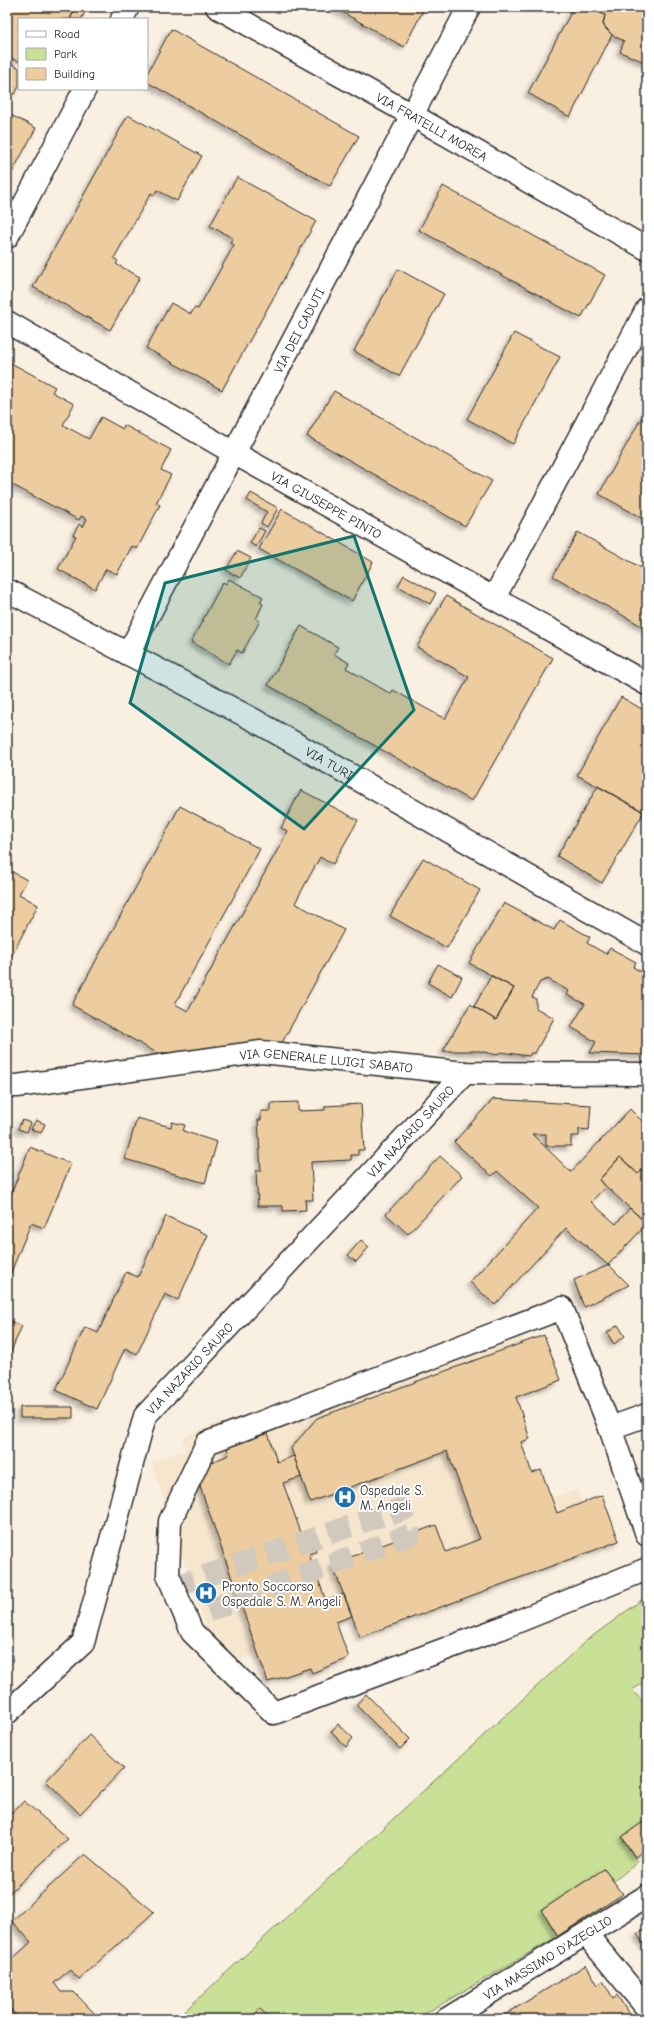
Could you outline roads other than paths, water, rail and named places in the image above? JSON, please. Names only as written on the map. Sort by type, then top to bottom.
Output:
[{"type":"street","points":[[122,18],[128,7]]},
{"type":"street","name":"VIA FRATELLI MOREA","points":[[217,7],[412,115],[647,249]]},
{"type":"street","name":"VIA DEI CADUTI","points":[[128,654],[469,7]]},
{"type":"street","points":[[7,237],[84,90]]},
{"type":"street","points":[[494,598],[647,308]]},
{"type":"street","name":"VIA GIUSEPPE PINTO","points":[[7,322],[234,453],[647,684]]},
{"type":"street","name":"VIA TURI","points":[[7,590],[254,720],[647,944]]},
{"type":"street","name":"VIA GENERALE LUIGI SABATO","points":[[7,1086],[17,1086],[261,1052],[465,1073],[647,1074]]},
{"type":"street","name":"VIA NAZARIO SAURO","points":[[7,1713],[84,1643],[145,1416],[465,1073]]},
{"type":"street","points":[[647,1535],[610,1428],[562,1308],[207,1444],[170,1521],[168,1575],[192,1632],[274,1713],[504,1627],[647,1570]]},
{"type":"street","points":[[610,1428],[647,1415]]},
{"type":"street","name":"VIA MASSIMO D'AZEGLIO","points":[[447,2019],[647,1896]]},
{"type":"street","points":[[586,1934],[647,2008]]},
{"type":"tunnel","points":[[173,1587],[400,1509],[410,1535],[186,1619]]},
{"type":"place","name":"Ospedale S. M. Angeli","points":[[345,1497]]},
{"type":"place","name":"Pronto Soccorso Ospedale S. M. Angeli","points":[[206,1593]]}]
